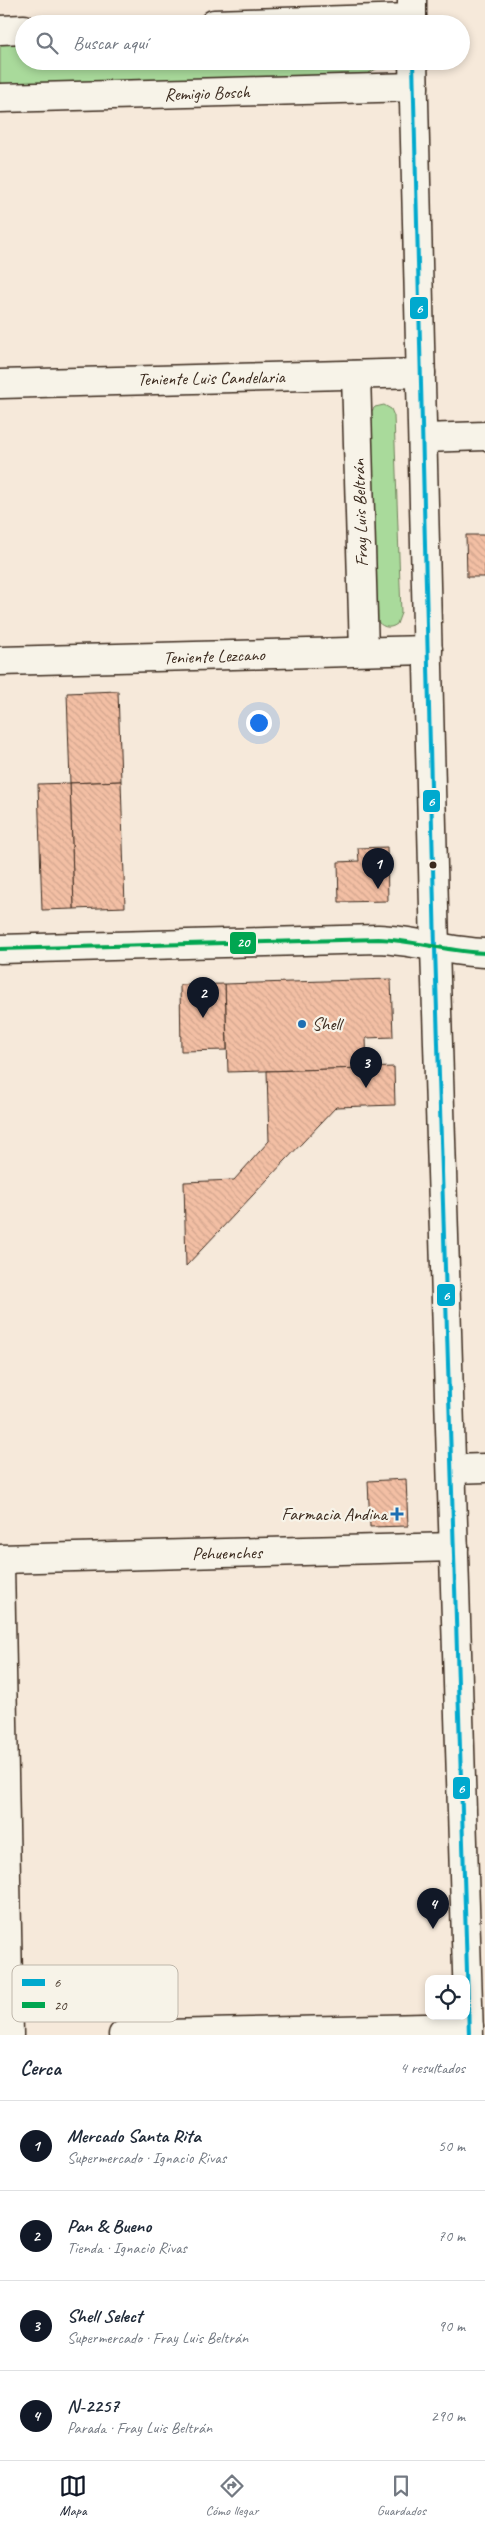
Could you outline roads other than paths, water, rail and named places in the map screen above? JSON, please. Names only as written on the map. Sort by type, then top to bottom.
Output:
[{"type":"street","points":[[392,15],[412,14]]},
{"type":"street","points":[[0,30],[15,29]]},
{"type":"street","points":[[123,2035],[469,2031],[476,1979],[454,1547],[435,948],[413,74]]},
{"type":"street","name":"Remigio Bosch","points":[[0,98],[413,74]]},
{"type":"street","name":"Teniente Luis Candelaria","points":[[0,384],[421,373]]},
{"type":"street","name":"Fray Luis Beltrán","points":[[356,375],[364,652]]},
{"type":"street","points":[[423,438],[485,436]]},
{"type":"street","name":"Teniente Lezcano","points":[[0,661],[428,650]]},
{"type":"street","points":[[0,949],[378,939],[402,941],[435,948],[485,953]]},
{"type":"street","points":[[452,1469],[485,1468]]},
{"type":"street","name":"Pehuenches","points":[[0,1559],[454,1547]]},
{"type":"street","points":[[0,1565],[9,2035]]},
{"type":"place","name":"Mercado Santa Rita","points":[[378,889]]},
{"type":"place","name":"Pan & Bueno","points":[[203,1018]]},
{"type":"place","name":"Shell","points":[[302,1024]]},
{"type":"place","name":"Shell Select","points":[[366,1088]]},
{"type":"place","name":"Farmacia Andina","points":[[397,1514]]},
{"type":"place","name":"N-2257","points":[[433,1929]]}]
